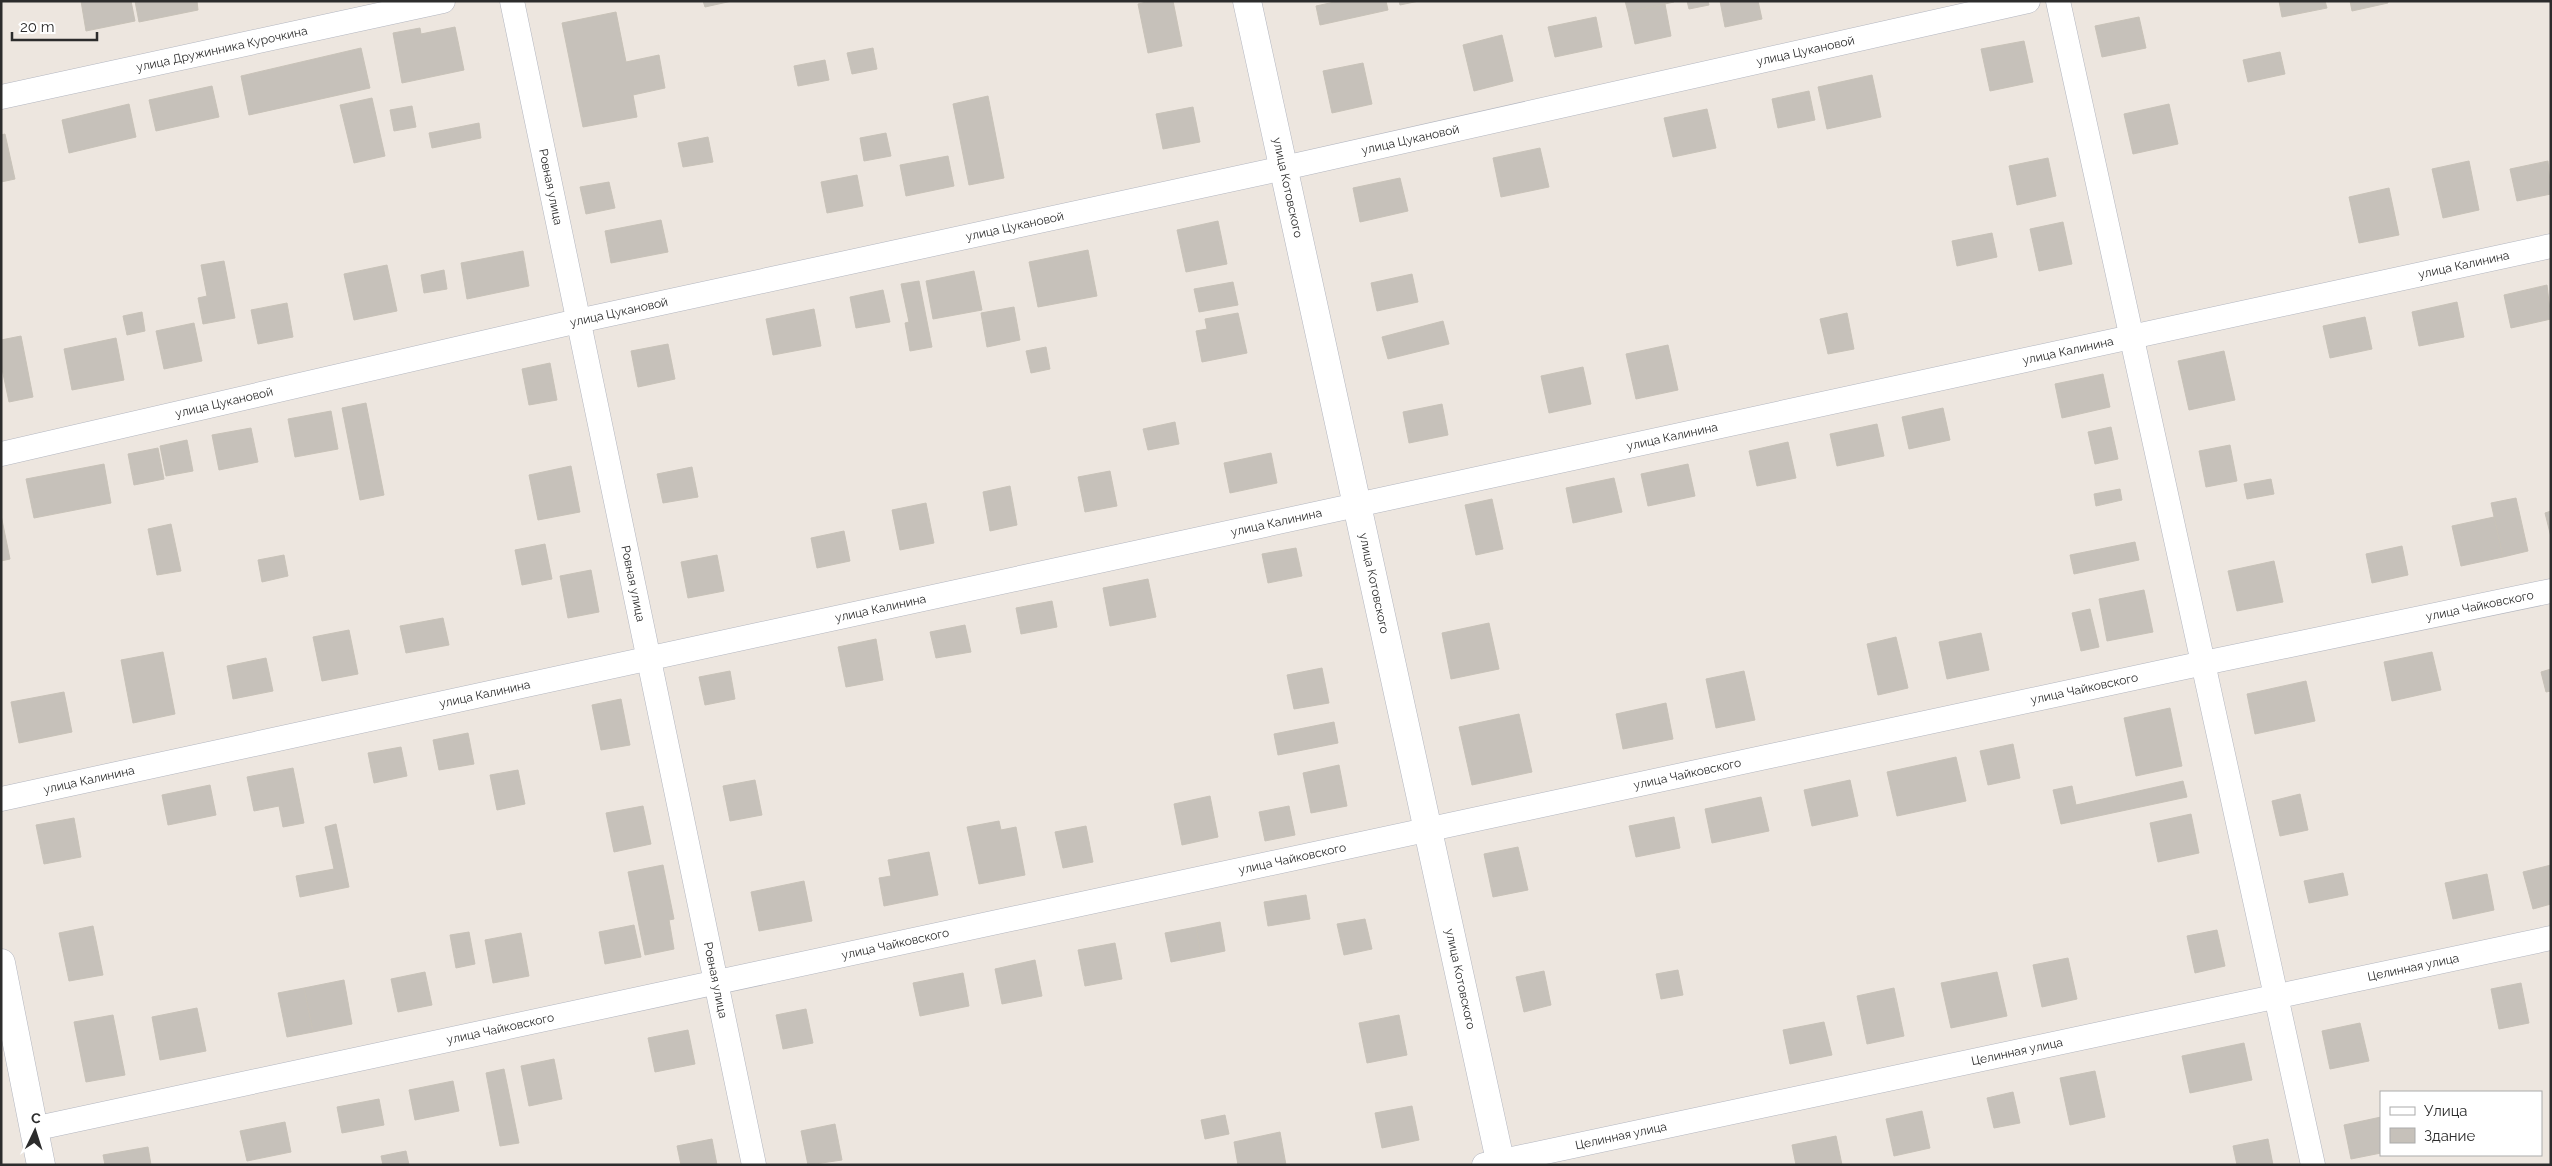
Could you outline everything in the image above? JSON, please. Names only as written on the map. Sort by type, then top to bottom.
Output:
[{"type":"street","name":"улица Дружинника Курочкина","points":[[1,97],[443,1]]},
{"type":"street","name":"Ровная улица","points":[[512,1],[754,1165]]},
{"type":"street","name":"улица Котовского","points":[[1247,1],[1428,829],[1495,1164]]},
{"type":"street","name":"улица Цукановой","points":[[1,454],[578,321],[1284,168],[2028,1]]},
{"type":"street","points":[[2058,1],[2313,1165]]},
{"type":"street","name":"улица Калинина","points":[[1,798],[2551,246]]},
{"type":"street","name":"улица Чайковского","points":[[33,1128],[2204,663],[2551,591]]},
{"type":"street","name":"Целинная улица","points":[[1495,1164],[2276,995],[2551,938]]},
{"type":"street","points":[[1,963],[40,1165]]},
{"type":"building","points":[[81,1],[131,1],[135,21],[86,31]]},
{"type":"building","points":[[135,1],[197,1],[198,10],[139,22]]},
{"type":"building","points":[[703,1],[732,1],[705,7]]},
{"type":"building","points":[[1151,1],[1173,1],[1182,46],[1148,53],[1138,4]]},
{"type":"building","points":[[1339,1],[1386,1],[1388,10],[1320,25],[1316,6]]},
{"type":"building","points":[[1399,1],[1419,1],[1400,5]]},
{"type":"building","points":[[1625,1],[1674,1],[1674,2],[1628,12]]},
{"type":"building","points":[[1687,1],[1708,1],[1709,5],[1689,9]]},
{"type":"building","points":[[1720,1],[1758,1],[1762,19],[1725,27]]},
{"type":"building","points":[[2279,1],[2325,1],[2327,8],[2282,17]]},
{"type":"building","points":[[2350,1],[2388,1],[2388,3],[2352,11]]},
{"type":"building","points":[[1665,4],[1671,36],[1635,44],[1628,12]]},
{"type":"building","points":[[616,12],[626,62],[659,55],[665,88],[633,95],[637,117],[583,127],[562,23]]},
{"type":"building","points":[[1596,17],[1602,47],[1555,57],[1548,27]]},
{"type":"building","points":[[2139,17],[2146,48],[2102,57],[2095,26]]},
{"type":"building","points":[[455,27],[464,70],[402,83],[393,33],[420,28],[421,34]]},
{"type":"building","points":[[1502,35],[1513,81],[1474,91],[1463,45]]},
{"type":"building","points":[[2024,41],[2033,82],[1990,91],[1981,49]]},
{"type":"building","points":[[361,48],[370,88],[249,115],[241,76]]},
{"type":"building","points":[[873,48],[877,69],[852,74],[847,53]]},
{"type":"building","points":[[2280,52],[2285,74],[2248,82],[2243,60]]},
{"type":"building","points":[[825,60],[829,80],[798,86],[794,66]]},
{"type":"building","points":[[1363,63],[1372,104],[1332,113],[1323,71]]},
{"type":"building","points":[[1872,75],[1881,117],[1827,129],[1818,87]]},
{"type":"building","points":[[212,86],[219,117],[156,131],[149,100]]},
{"type":"building","points":[[1809,91],[1815,120],[1778,128],[1772,99]]},
{"type":"building","points":[[988,96],[1004,178],[969,185],[953,104]]},
{"type":"building","points":[[372,98],[385,156],[354,163],[340,105]]},
{"type":"building","points":[[129,104],[136,137],[69,153],[62,120]]},
{"type":"building","points":[[2169,104],[2178,144],[2133,154],[2124,114]]},
{"type":"building","points":[[412,106],[416,127],[394,131],[390,110]]},
{"type":"building","points":[[1193,107],[1200,142],[1163,149],[1156,114]]},
{"type":"building","points":[[1707,109],[1716,148],[1673,157],[1664,118]]},
{"type":"building","points":[[479,123],[481,138],[432,148],[429,133]]},
{"type":"building","points":[[886,133],[891,156],[864,161],[860,138]]},
{"type":"building","points":[[5,134],[15,179],[1,182],[1,135]]},
{"type":"building","points":[[708,137],[713,162],[683,167],[678,143]]},
{"type":"building","points":[[1540,148],[1549,187],[1501,197],[1493,158]]},
{"type":"building","points":[[948,156],[954,186],[906,196],[900,165]]},
{"type":"building","points":[[2048,158],[2056,196],[2017,205],[2009,166]]},
{"type":"building","points":[[2469,161],[2479,210],[2443,218],[2432,169]]},
{"type":"building","points":[[2548,161],[2551,194],[2517,201],[2510,169]]},
{"type":"building","points":[[857,175],[863,206],[827,213],[821,182]]},
{"type":"building","points":[[1400,178],[1408,211],[1360,222],[1353,188]]},
{"type":"building","points":[[609,182],[615,208],[586,214],[580,187]]},
{"type":"building","points":[[2389,188],[2399,235],[2359,243],[2349,197]]},
{"type":"building","points":[[661,220],[668,252],[611,263],[605,231]]},
{"type":"building","points":[[1218,221],[1227,264],[1186,272],[1177,230]]},
{"type":"building","points":[[2063,222],[2072,264],[2039,271],[2030,229]]},
{"type":"building","points":[[1992,233],[1997,257],[1957,266],[1952,241]]},
{"type":"building","points":[[1088,250],[1097,296],[1038,307],[1029,262]]},
{"type":"building","points":[[523,251],[529,286],[467,299],[461,263]]},
{"type":"building","points":[[224,261],[235,318],[203,324],[198,298],[207,296],[201,265]]},
{"type":"building","points":[[387,265],[397,311],[354,320],[344,274]]},
{"type":"building","points":[[444,270],[447,289],[424,293],[421,275]]},
{"type":"building","points":[[974,271],[982,310],[933,319],[926,281]]},
{"type":"building","points":[[1412,274],[1418,302],[1377,311],[1371,283]]},
{"type":"building","points":[[919,281],[932,347],[910,351],[905,323],[909,322],[901,284]]},
{"type":"building","points":[[1233,282],[1238,305],[1199,312],[1194,289]]},
{"type":"building","points":[[2547,285],[2551,319],[2511,328],[2504,295]]},
{"type":"building","points":[[883,290],[890,322],[856,328],[850,297]]},
{"type":"building","points":[[2457,302],[2464,337],[2419,346],[2412,312]]},
{"type":"building","points":[[287,303],[293,337],[258,344],[251,310]]},
{"type":"building","points":[[1014,307],[1020,340],[987,347],[981,313]]},
{"type":"building","points":[[814,309],[821,346],[773,355],[766,319]]},
{"type":"building","points":[[142,312],[145,331],[127,335],[123,316]]},
{"type":"building","points":[[1238,313],[1247,353],[1202,362],[1196,331],[1207,329],[1205,319]]},
{"type":"building","points":[[1847,313],[1854,349],[1828,354],[1820,319]]},
{"type":"building","points":[[2365,317],[2372,349],[2330,358],[2323,326]]},
{"type":"building","points":[[1443,321],[1449,344],[1388,359],[1382,337]]},
{"type":"building","points":[[194,323],[202,361],[164,369],[156,331]]},
{"type":"building","points":[[21,336],[33,397],[9,402],[1,364],[1,340]]},
{"type":"building","points":[[116,338],[124,380],[72,390],[64,349]]},
{"type":"building","points":[[668,344],[675,379],[638,387],[631,351]]},
{"type":"building","points":[[1668,345],[1678,390],[1636,399],[1626,354]]},
{"type":"building","points":[[1046,347],[1050,369],[1031,373],[1026,351]]},
{"type":"building","points":[[2224,351],[2235,400],[2189,410],[2178,361]]},
{"type":"building","points":[[550,363],[557,400],[529,405],[522,369]]},
{"type":"building","points":[[1583,367],[1591,404],[1549,413],[1541,376]]},
{"type":"building","points":[[2103,374],[2110,407],[2062,418],[2055,384]]},
{"type":"building","points":[[366,403],[384,495],[360,500],[342,408]]},
{"type":"building","points":[[1442,404],[1448,435],[1409,443],[1403,412]]},
{"type":"building","points":[[1943,408],[1950,440],[1909,449],[1902,417]]},
{"type":"building","points":[[331,411],[338,449],[295,457],[288,419]]},
{"type":"building","points":[[1175,422],[1179,444],[1148,450],[1143,429]]},
{"type":"building","points":[[1877,424],[1884,456],[1837,466],[1830,434]]},
{"type":"building","points":[[2111,427],[2118,459],[2095,464],[2088,432]]},
{"type":"building","points":[[251,428],[258,462],[219,470],[212,435]]},
{"type":"building","points":[[187,440],[193,471],[166,476],[160,446]]},
{"type":"building","points":[[1788,442],[1796,478],[1757,486],[1749,451]]},
{"type":"building","points":[[2230,445],[2237,481],[2206,487],[2199,451]]},
{"type":"building","points":[[158,448],[164,479],[134,485],[128,454]]},
{"type":"building","points":[[1271,453],[1277,483],[1230,493],[1224,463]]},
{"type":"building","points":[[104,464],[111,503],[34,518],[26,479]]},
{"type":"building","points":[[1688,464],[1695,496],[1648,506],[1641,474]]},
{"type":"building","points":[[571,466],[580,512],[538,520],[529,475]]},
{"type":"building","points":[[692,467],[698,497],[663,503],[657,474]]},
{"type":"building","points":[[1110,471],[1117,506],[1085,512],[1078,477]]},
{"type":"building","points":[[1614,478],[1622,512],[1573,523],[1566,488]]},
{"type":"building","points":[[2271,479],[2274,494],[2247,499],[2244,484]]},
{"type":"building","points":[[1010,486],[1017,525],[990,531],[983,492]]},
{"type":"building","points":[[2120,489],[2122,500],[2096,506],[2094,494]]},
{"type":"building","points":[[2516,498],[2528,551],[2503,557],[2491,503]]},
{"type":"building","points":[[1492,499],[1503,549],[1476,555],[1465,505]]},
{"type":"building","points":[[926,503],[934,543],[900,550],[892,510]]},
{"type":"building","points":[[2551,511],[2551,537],[2545,513]]},
{"type":"building","points":[[1,515],[10,559],[1,561]]},
{"type":"building","points":[[2494,517],[2503,557],[2461,566],[2452,526]]},
{"type":"building","points":[[171,524],[181,571],[157,575],[148,529]]},
{"type":"building","points":[[844,531],[850,561],[817,568],[811,538]]},
{"type":"building","points":[[2135,542],[2139,560],[2074,574],[2070,555]]},
{"type":"building","points":[[545,544],[552,579],[522,585],[515,550]]},
{"type":"building","points":[[2402,546],[2408,575],[2372,583],[2366,554]]},
{"type":"building","points":[[1296,548],[1302,576],[1268,583],[1262,554]]},
{"type":"building","points":[[284,555],[288,576],[262,582],[258,560]]},
{"type":"building","points":[[717,555],[724,591],[688,598],[681,562]]},
{"type":"building","points":[[2274,561],[2283,602],[2237,611],[2228,571]]},
{"type":"building","points":[[591,570],[599,612],[568,618],[560,576]]},
{"type":"building","points":[[1148,579],[1156,617],[1110,626],[1103,588]]},
{"type":"building","points":[[2144,590],[2153,632],[2107,641],[2099,599]]},
{"type":"building","points":[[1052,601],[1057,627],[1021,634],[1016,608]]},
{"type":"building","points":[[2090,609],[2099,647],[2081,651],[2072,613]]},
{"type":"building","points":[[443,618],[449,645],[406,653],[400,626]]},
{"type":"building","points":[[1489,623],[1499,669],[1451,679],[1442,633]]},
{"type":"building","points":[[965,625],[971,652],[936,658],[930,632]]},
{"type":"building","points":[[349,630],[358,674],[322,681],[313,637]]},
{"type":"building","points":[[1981,633],[1989,670],[1947,679],[1939,642]]},
{"type":"building","points":[[1896,637],[1908,688],[1878,695],[1867,644]]},
{"type":"building","points":[[876,639],[883,680],[846,687],[838,647]]},
{"type":"building","points":[[163,652],[175,714],[133,723],[121,660]]},
{"type":"building","points":[[2432,652],[2441,690],[2392,701],[2384,662]]},
{"type":"building","points":[[266,658],[273,691],[233,699],[227,666]]},
{"type":"building","points":[[1322,668],[1329,703],[1294,709],[1287,675]]},
{"type":"building","points":[[2551,669],[2551,691],[2546,692],[2541,672]]},
{"type":"building","points":[[730,671],[735,699],[705,705],[699,677]]},
{"type":"building","points":[[1744,671],[1755,720],[1716,728],[1706,679]]},
{"type":"building","points":[[2306,681],[2315,721],[2255,734],[2247,694]]},
{"type":"building","points":[[64,692],[72,732],[19,743],[11,702]]},
{"type":"building","points":[[621,699],[630,745],[601,750],[592,705]]},
{"type":"building","points":[[1666,703],[1673,739],[1623,749],[1616,714]]},
{"type":"building","points":[[2170,708],[2182,766],[2136,776],[2124,718]]},
{"type":"building","points":[[1519,714],[1532,772],[1472,785],[1459,727]]},
{"type":"building","points":[[1334,722],[1338,743],[1278,755],[1274,734]]},
{"type":"building","points":[[468,733],[474,764],[439,770],[433,740]]},
{"type":"building","points":[[2013,744],[2020,778],[1988,785],[1980,751]]},
{"type":"building","points":[[401,747],[407,776],[374,783],[368,753]]},
{"type":"building","points":[[1956,757],[1966,801],[1897,816],[1887,772]]},
{"type":"building","points":[[1339,765],[1347,806],[1311,813],[1303,773]]},
{"type":"building","points":[[293,768],[304,823],[283,827],[279,806],[254,811],[247,777]]},
{"type":"building","points":[[518,770],[525,804],[497,810],[490,775]]},
{"type":"building","points":[[755,780],[762,815],[730,821],[723,786]]},
{"type":"building","points":[[1850,780],[1858,816],[1812,826],[1804,790]]},
{"type":"building","points":[[2183,781],[2187,797],[2061,824],[2053,790],[2072,786],[2076,805]]},
{"type":"building","points":[[210,785],[216,815],[168,825],[162,795]]},
{"type":"building","points":[[2300,794],[2308,830],[2280,836],[2272,801]]},
{"type":"building","points":[[1210,796],[1218,837],[1182,845],[1174,804]]},
{"type":"building","points":[[1761,797],[1769,831],[1712,843],[1705,809]]},
{"type":"building","points":[[643,806],[651,844],[614,852],[606,813]]},
{"type":"building","points":[[1289,806],[1295,835],[1265,841],[1259,812]]},
{"type":"building","points":[[2191,814],[2199,853],[2158,862],[2150,823]]},
{"type":"building","points":[[1674,817],[1680,848],[1636,857],[1629,826]]},
{"type":"building","points":[[74,818],[81,857],[44,864],[36,825]]},
{"type":"building","points":[[999,821],[1001,830],[1016,827],[1025,875],[979,884],[967,827]]},
{"type":"building","points":[[336,824],[349,887],[300,897],[296,876],[334,869],[325,827]]},
{"type":"building","points":[[1086,826],[1093,862],[1063,868],[1055,832]]},
{"type":"building","points":[[1518,847],[1528,890],[1493,897],[1484,854]]},
{"type":"building","points":[[929,852],[938,895],[884,906],[879,878],[891,876],[888,860]]},
{"type":"building","points":[[663,865],[674,919],[669,920],[674,949],[645,955],[628,872]]},
{"type":"building","points":[[2551,865],[2551,904],[2533,909],[2523,872]]},
{"type":"building","points":[[2343,873],[2348,895],[2309,903],[2304,881]]},
{"type":"building","points":[[2487,874],[2494,910],[2453,919],[2445,883]]},
{"type":"building","points":[[804,881],[812,921],[759,931],[751,892]]},
{"type":"building","points":[[1306,895],[1310,919],[1268,926],[1264,902]]},
{"type":"building","points":[[1365,919],[1372,949],[1344,955],[1337,924]]},
{"type":"building","points":[[1220,922],[1225,951],[1201,956],[1196,927]]},
{"type":"building","points":[[634,925],[641,957],[605,964],[599,932]]},
{"type":"building","points":[[93,926],[103,975],[69,981],[59,933]]},
{"type":"building","points":[[1196,927],[1201,956],[1171,962],[1165,933]]},
{"type":"building","points":[[2217,930],[2225,966],[2195,973],[2187,936]]},
{"type":"building","points":[[469,932],[475,964],[456,968],[450,935]]},
{"type":"building","points":[[521,933],[529,976],[493,983],[485,940]]},
{"type":"building","points":[[1115,943],[1122,979],[1085,986],[1078,950]]},
{"type":"building","points":[[2068,958],[2077,999],[2042,1007],[2033,965]]},
{"type":"building","points":[[1035,960],[1042,996],[1002,1004],[995,969]]},
{"type":"building","points":[[1678,970],[1683,995],[1661,999],[1656,974]]},
{"type":"building","points":[[1544,971],[1551,1005],[1524,1012],[1516,977]]},
{"type":"building","points":[[425,972],[432,1005],[398,1012],[391,979]]},
{"type":"building","points":[[1997,972],[2007,1016],[1951,1028],[1941,983]]},
{"type":"building","points":[[963,973],[969,1006],[920,1016],[913,983]]},
{"type":"building","points":[[344,980],[352,1024],[313,1032],[304,988]]},
{"type":"building","points":[[2521,983],[2529,1023],[2499,1029],[2491,989]]},
{"type":"building","points":[[304,988],[313,1032],[287,1037],[278,993]]},
{"type":"building","points":[[1894,988],[1904,1036],[1867,1044],[1857,996]]},
{"type":"building","points":[[197,1008],[206,1051],[160,1060],[152,1017]]},
{"type":"building","points":[[806,1009],[813,1043],[783,1049],[776,1015]]},
{"type":"building","points":[[113,1015],[125,1075],[86,1082],[74,1022]]},
{"type":"building","points":[[1399,1015],[1407,1055],[1367,1063],[1359,1023]]},
{"type":"building","points":[[1824,1022],[1832,1055],[1790,1064],[1783,1030]]},
{"type":"building","points":[[2360,1023],[2369,1061],[2330,1069],[2322,1031]]},
{"type":"building","points":[[688,1030],[695,1064],[655,1072],[648,1038]]},
{"type":"building","points":[[2244,1043],[2252,1080],[2190,1093],[2182,1056]]},
{"type":"building","points":[[554,1059],[562,1099],[529,1106],[521,1066]]},
{"type":"building","points":[[504,1069],[519,1143],[500,1146],[486,1073]]},
{"type":"building","points":[[2095,1071],[2105,1117],[2070,1125],[2060,1078]]},
{"type":"building","points":[[453,1081],[459,1111],[415,1120],[409,1090]]},
{"type":"building","points":[[2013,1092],[2020,1123],[1994,1128],[1987,1098]]},
{"type":"building","points":[[379,1099],[384,1125],[342,1133],[337,1107]]},
{"type":"building","points":[[1412,1106],[1419,1140],[1382,1148],[1375,1113]]},
{"type":"building","points":[[1922,1111],[1930,1148],[1894,1156],[1886,1119]]},
{"type":"building","points":[[1225,1115],[1229,1134],[1205,1139],[1201,1120]]},
{"type":"building","points":[[2380,1117],[2380,1153],[2351,1159],[2344,1125]]},
{"type":"building","points":[[285,1122],[291,1152],[247,1161],[240,1131]]},
{"type":"building","points":[[835,1124],[842,1160],[808,1165],[801,1131]]},
{"type":"building","points":[[1280,1132],[1286,1165],[1238,1165],[1234,1142]]},
{"type":"building","points":[[1836,1136],[1842,1165],[1796,1165],[1792,1145]]},
{"type":"building","points":[[712,1139],[717,1165],[681,1165],[677,1146]]},
{"type":"building","points":[[2268,1139],[2273,1165],[2237,1165],[2233,1146]]},
{"type":"building","points":[[148,1147],[151,1165],[105,1165],[103,1155]]},
{"type":"building","points":[[406,1151],[409,1165],[383,1165],[381,1156]]}]
